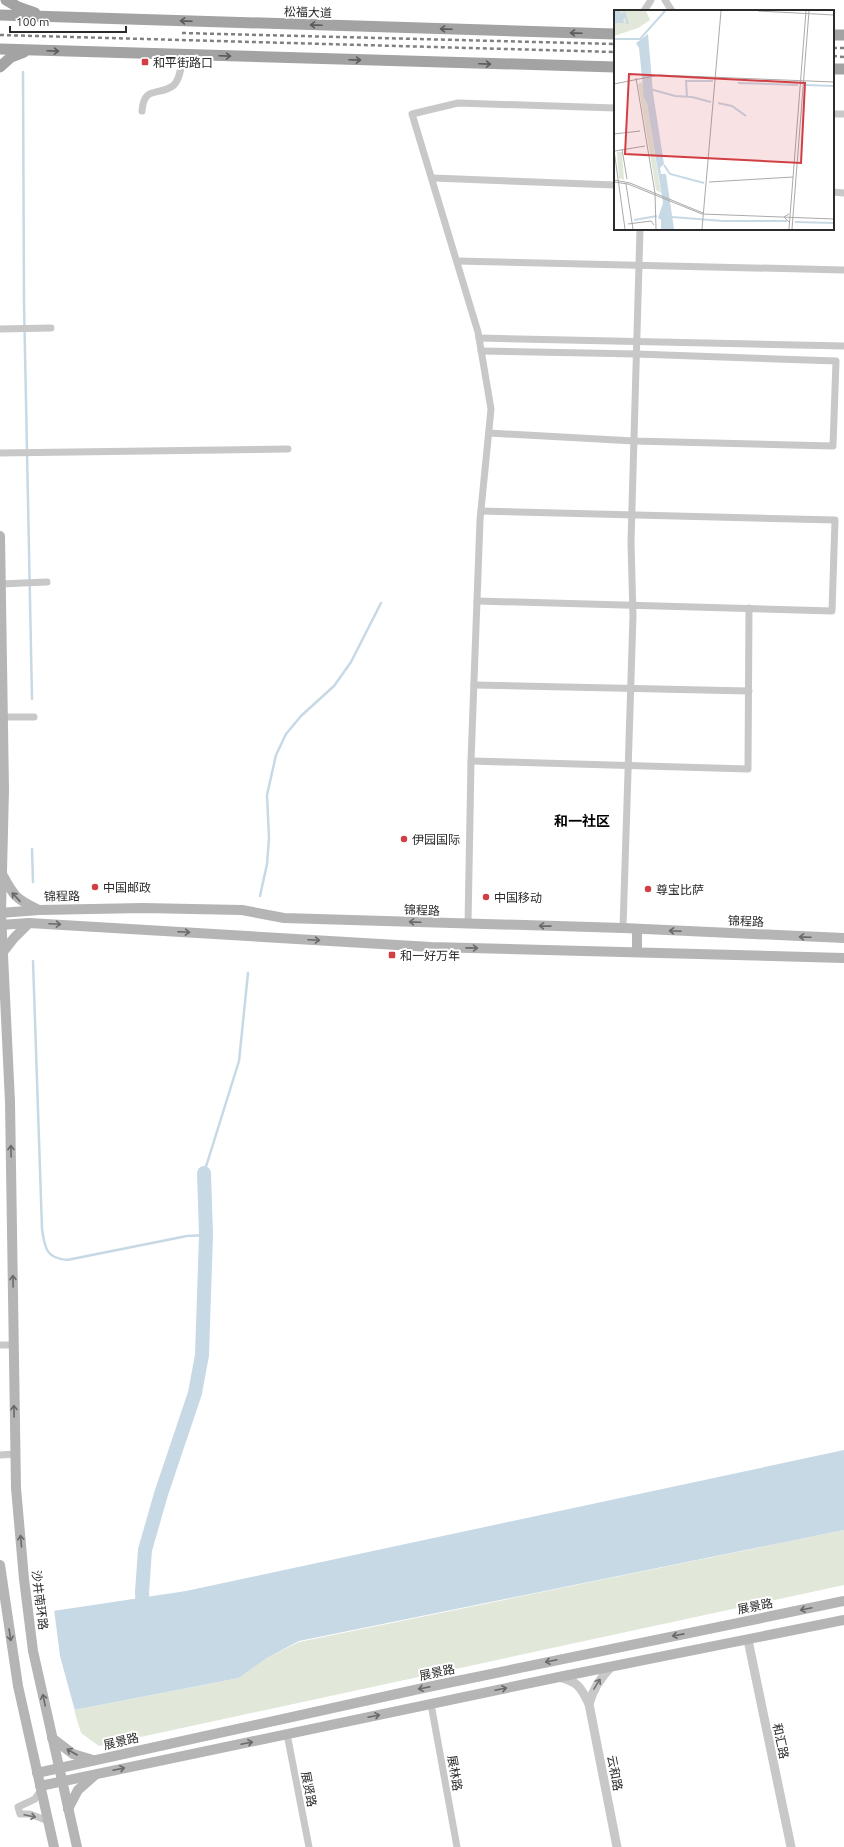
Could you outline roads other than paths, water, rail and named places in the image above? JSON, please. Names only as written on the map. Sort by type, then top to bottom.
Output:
[{"type":"main road","points":[[6,0],[26,11],[49,17]]},
{"type":"main road","name":"松福大道","points":[[0,15],[609,34]]},
{"type":"main road","points":[[0,49],[614,67]]},
{"type":"main road","points":[[0,67],[11,57],[19,53],[36,50]]},
{"type":"main road","name":"沙井南环路","points":[[0,536],[1,717],[4,790],[0,913],[10,1102],[15,1454],[24,1580],[33,1651],[77,1847]]},
{"type":"main road","points":[[2,874],[12,893],[20,901],[39,910]]},
{"type":"main road","name":"锦程路","points":[[0,913],[39,910],[143,908],[242,910],[284,918],[623,928],[844,938]]},
{"type":"main road","points":[[1,925],[29,923],[431,947],[844,958]]},
{"type":"main road","points":[[3,952],[29,923]]},
{"type":"main road","points":[[637,929],[637,952]]},
{"type":"main road","points":[[0,1565],[1,1582],[18,1686],[54,1847]]},
{"type":"main road","name":"展景路","points":[[37,1773],[428,1687],[844,1601]]},
{"type":"main road","points":[[41,1788],[61,1781],[559,1677],[844,1620]]},
{"type":"main road","points":[[52,1738],[73,1754],[95,1760]]},
{"type":"main road","points":[[68,1808],[78,1790],[97,1774]]},
{"type":"street","points":[[645,10],[651,0]]},
{"type":"street","points":[[665,0],[671,10]]},
{"type":"street","points":[[142,111],[145,99],[149,94],[174,85],[179,77],[183,55]]},
{"type":"street","points":[[468,924],[471,761],[481,511],[491,409],[479,338],[433,178],[412,114],[458,103],[614,108]]},
{"type":"street","points":[[433,178],[614,185]]},
{"type":"street","points":[[834,192],[844,193]]},
{"type":"street","points":[[623,928],[631,690],[633,605],[632,516],[640,230]]},
{"type":"street","points":[[457,261],[639,264],[844,270]]},
{"type":"street","points":[[0,329],[51,328]]},
{"type":"street","points":[[479,338],[844,346]]},
{"type":"street","points":[[481,351],[637,354],[836,362],[833,446],[634,441],[489,433]]},
{"type":"street","points":[[0,453],[288,449]]},
{"type":"street","points":[[477,601],[832,611],[835,520],[481,511]]},
{"type":"street","points":[[0,584],[46,582]]},
{"type":"street","points":[[471,761],[748,769],[749,608]]},
{"type":"street","points":[[474,685],[631,690],[748,691]]},
{"type":"street","points":[[1,717],[34,717]]},
{"type":"street","points":[[0,1345],[13,1345]]},
{"type":"street","points":[[0,1454],[15,1454]]},
{"type":"street","name":"和汇路","points":[[748,1640],[791,1847]]},
{"type":"street","points":[[589,1704],[593,1691],[601,1678],[611,1667]]},
{"type":"street","points":[[559,1677],[571,1680],[582,1689],[589,1704]]},
{"type":"street","name":"展林路","points":[[431,1704],[457,1847]]},
{"type":"street","name":"云和路","points":[[589,1704],[617,1847]]},
{"type":"street","name":"展贤路","points":[[287,1734],[309,1847]]},
{"type":"street","points":[[41,1788],[34,1799],[18,1807],[20,1814],[30,1814],[48,1822]]},
{"type":"water","points":[[844,1450],[844,1530],[299,1641],[267,1658],[239,1678],[74,1710],[0,1619],[186,1591]]},
{"type":"waterway","points":[[23,72],[24,302],[32,699]]},
{"type":"waterway","points":[[260,896],[267,864],[269,838],[267,795],[276,755],[286,734],[301,716],[334,686],[351,662],[381,603]]},
{"type":"waterway","points":[[32,849],[33,882]]},
{"type":"waterway","points":[[33,961],[42,1229],[47,1250],[54,1257],[67,1260],[187,1236],[206,1235]]},
{"type":"waterway","points":[[204,1173],[239,1061],[248,973]]},
{"type":"waterway","points":[[143,1616],[142,1592],[145,1550],[161,1494],[195,1393],[202,1355],[206,1235],[204,1173]]},
{"type":"railway","points":[[182,33],[614,44]]},
{"type":"railway","points":[[0,35],[614,52]]},
{"type":"railway","points":[[834,48],[844,48]]},
{"type":"railway","points":[[834,56],[844,57]]},
{"type":"place","name":"和平街路口","points":[[145,62]]},
{"type":"place","name":"伊园国际","points":[[404,839]]},
{"type":"place","name":"中国邮政","points":[[95,887]]},
{"type":"place","name":"尊宝比萨","points":[[648,889]]},
{"type":"place","name":"中国移动","points":[[486,897]]},
{"type":"place","name":"和一好万年","points":[[392,955]]},
{"type":"district","name":"和一社区","points":[[582,821]]}]
